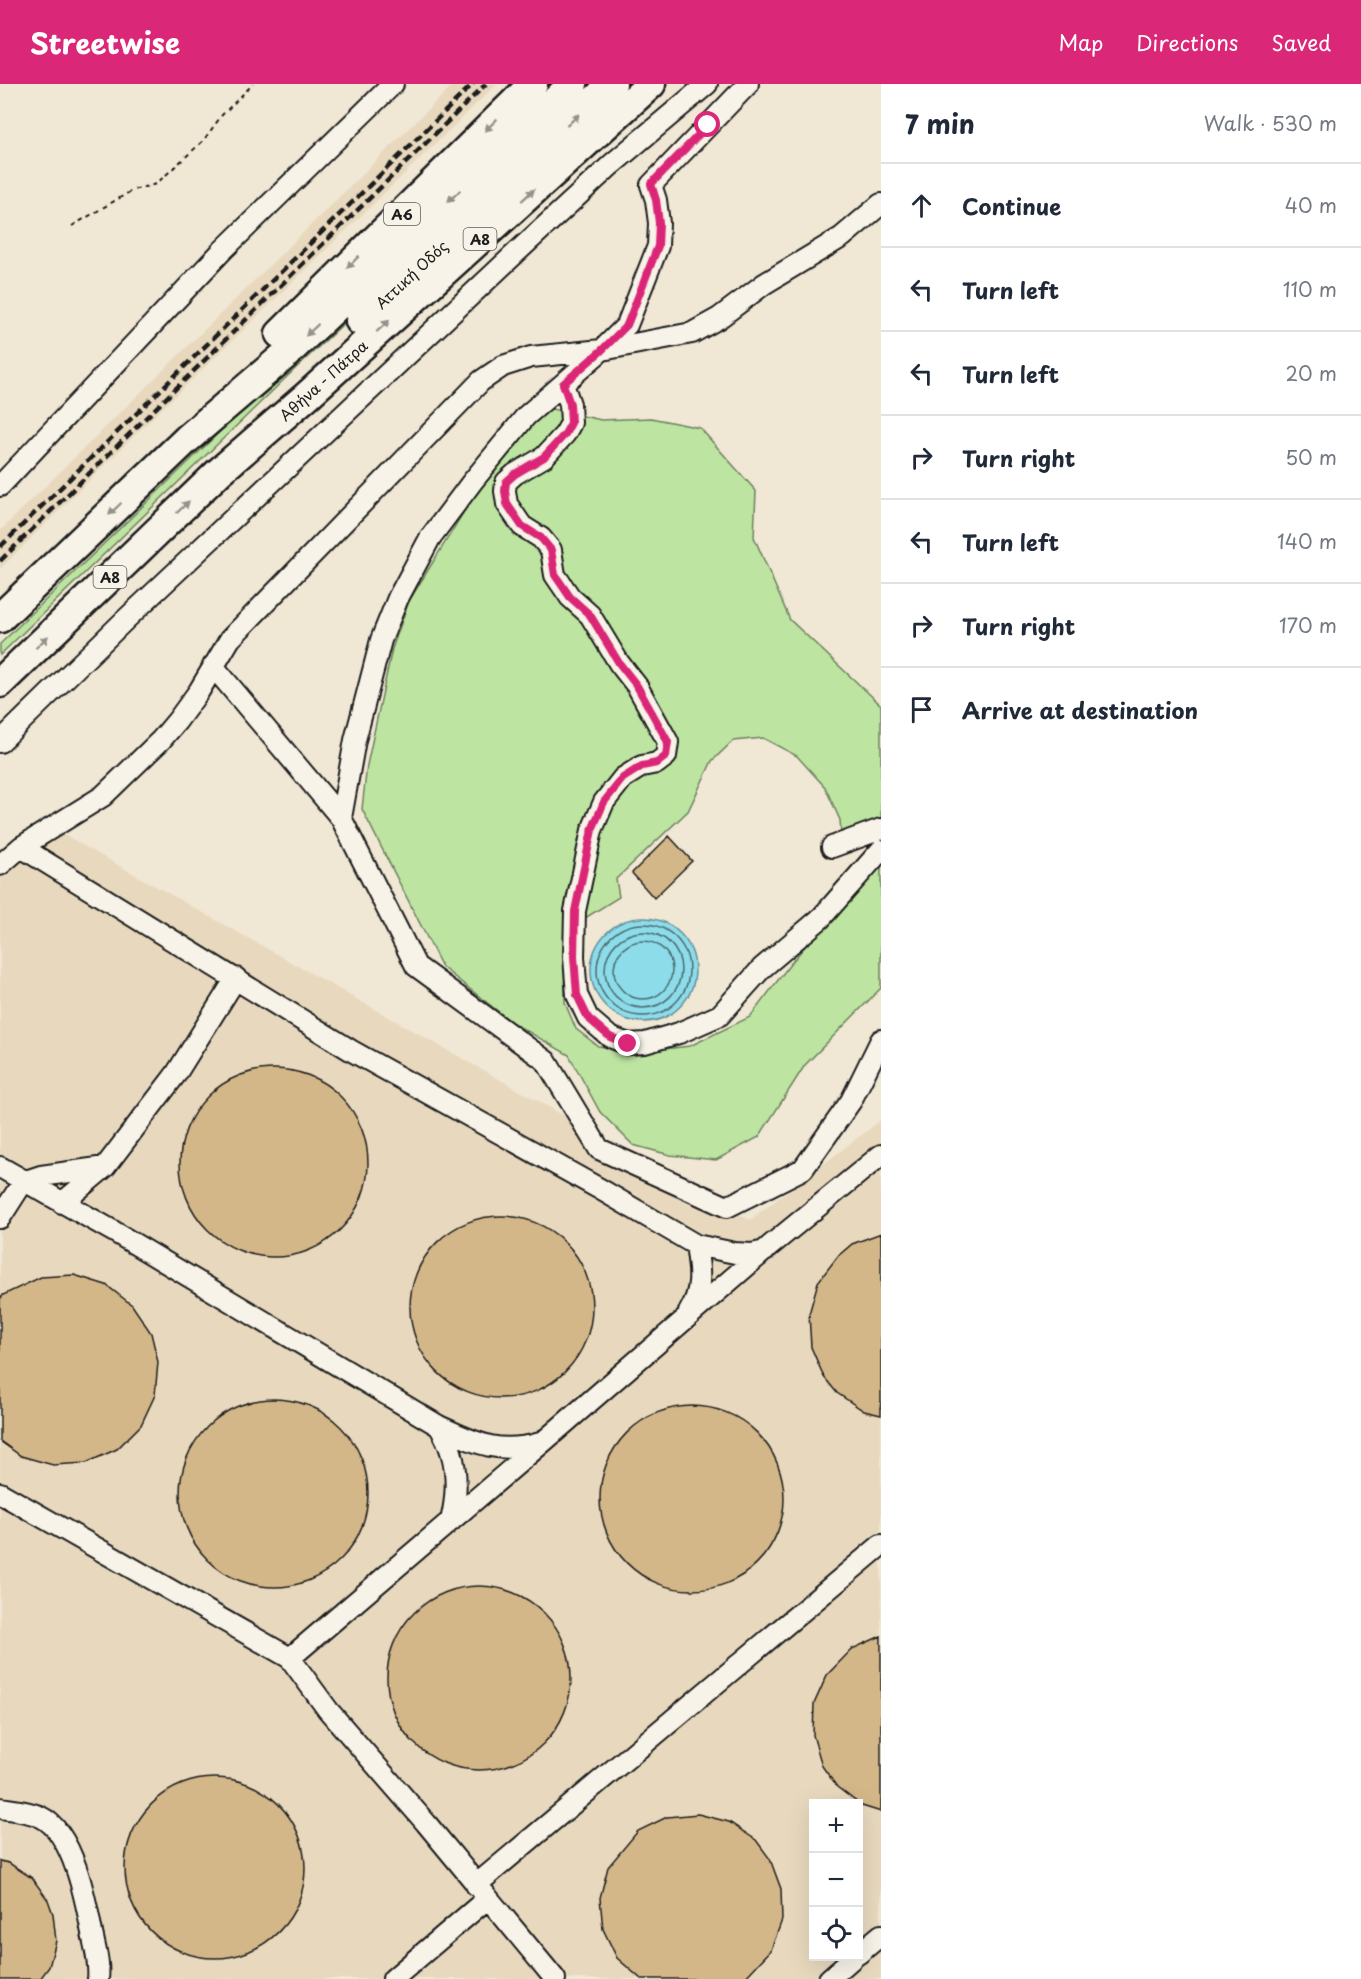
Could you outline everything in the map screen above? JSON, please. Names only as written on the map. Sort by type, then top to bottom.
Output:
[{"type":"highway","name":"Α6","points":[[187,439],[271,343],[533,84]]},
{"type":"highway","points":[[0,618],[187,439],[284,356],[573,84]]},
{"type":"highway","name":"Αττική Οδός","points":[[219,472],[302,377],[612,84]]},
{"type":"highway","name":"Αθήνα - Πάτρα","points":[[0,682],[219,472],[309,394],[651,84]]},
{"type":"street","points":[[0,486],[222,251],[393,84]]},
{"type":"street","points":[[0,742],[133,612],[519,250],[611,165],[707,84]]},
{"type":"street","points":[[341,818],[355,740],[381,640],[398,598],[430,538],[526,416],[602,350],[627,325],[658,246],[659,223],[651,184],[748,84]]},
{"type":"street","points":[[0,865],[21,847],[103,796],[177,721],[230,639],[481,381],[503,366],[531,357],[602,350],[692,333],[719,318],[764,284],[842,237],[881,204]]},
{"type":"street","points":[[563,384],[570,404],[571,423],[565,434],[544,457],[506,482],[507,504],[522,526],[541,538],[551,550],[555,575],[570,597],[590,615],[600,628],[619,663],[637,686],[668,742],[666,756],[657,763],[642,766],[623,778],[604,802],[592,830],[575,911],[574,957],[577,995],[588,1018],[610,1037],[628,1044],[645,1043],[679,1033],[720,1015],[762,968],[821,918],[881,850]]},
{"type":"street","points":[[213,666],[341,818],[416,966],[546,1061],[599,1149],[727,1207],[802,1169],[851,1101],[881,1040]]},
{"type":"street","points":[[832,847],[881,830]]},
{"type":"street","points":[[21,847],[352,1051],[696,1245],[735,1253],[752,1254],[765,1251]]},
{"type":"street","points":[[62,1203],[105,1167],[176,1074],[236,978]]},
{"type":"street","points":[[290,1658],[682,1321],[881,1155]]},
{"type":"street","points":[[0,1167],[113,1231],[439,1426],[483,1445],[503,1449],[525,1447],[543,1442]]},
{"type":"street","points":[[0,1218],[23,1182],[41,1176],[105,1167]]},
{"type":"street","points":[[682,1321],[696,1300],[699,1290],[696,1245]]},
{"type":"street","points":[[439,1426],[448,1440],[456,1476],[451,1521]]},
{"type":"street","points":[[0,1493],[290,1658],[328,1710],[555,1979]]},
{"type":"street","points":[[393,1979],[482,1892],[881,1545]]},
{"type":"street","points":[[0,1808],[41,1817],[58,1831],[73,1858],[84,1894],[99,1978]]},
{"type":"street","points":[[863,1950],[881,1935]]},
{"type":"street","points":[[828,1979],[850,1961]]},
{"type":"path","points":[[72,226],[133,190],[156,184],[203,141],[222,115],[253,84]]},
{"type":"shaded area","points":[[454,84],[497,84],[0,569],[0,531]]},
{"type":"shaded area","points":[[52,828],[750,1220],[881,1120],[881,1979],[0,1979],[0,874]]},
{"type":"green space","points":[[588,84],[600,84],[295,369],[0,655],[0,644],[290,364]]},
{"type":"green space","points":[[547,408],[601,420],[651,418],[700,428],[756,491],[754,537],[790,620],[881,705],[881,821],[841,834],[840,820],[825,787],[797,756],[763,738],[733,741],[712,761],[688,811],[616,879],[619,897],[577,923],[564,953],[565,1003],[576,1029],[598,1046],[640,1052],[690,1046],[750,1017],[791,963],[881,856],[881,988],[805,1065],[759,1137],[716,1160],[670,1155],[633,1145],[600,1112],[569,1055],[513,1023],[442,967],[362,809],[367,765],[392,649],[409,601],[484,479]]},
{"type":"water","points":[[643,918],[663,922],[680,933],[691,950],[695,970],[691,990],[680,1007],[663,1018],[643,1022],[623,1018],[606,1007],[595,990],[591,970],[595,950],[606,933],[623,922]]},
{"type":"building","points":[[669,836],[692,861],[654,898],[632,873]]},
{"type":"building","points":[[283,1069],[319,1080],[341,1096],[353,1111],[361,1127],[367,1145],[367,1181],[361,1199],[353,1215],[341,1230],[326,1242],[310,1250],[292,1256],[265,1257],[229,1246],[201,1223],[191,1208],[181,1181],[180,1154],[191,1118],[214,1090],[229,1080],[256,1070]]},
{"type":"building","points":[[501,1216],[519,1217],[536,1223],[552,1231],[566,1242],[577,1256],[585,1272],[591,1289],[591,1325],[585,1342],[577,1358],[566,1372],[552,1383],[536,1391],[519,1397],[501,1398],[483,1397],[466,1391],[450,1383],[436,1372],[425,1358],[417,1342],[411,1325],[410,1307],[411,1289],[417,1272],[425,1256],[436,1242],[450,1231],[466,1223],[483,1217]]},
{"type":"building","points":[[881,1233],[881,1415],[864,1411],[837,1393],[824,1377],[811,1347],[809,1314],[818,1282],[838,1256],[852,1244]]},
{"type":"building","points":[[74,1275],[106,1285],[132,1305],[151,1333],[158,1362],[155,1395],[141,1425],[117,1449],[86,1463],[53,1465],[21,1456],[0,1441],[0,1299],[3,1295],[41,1277]]},
{"type":"building","points":[[265,1399],[283,1399],[310,1406],[341,1426],[361,1457],[368,1493],[361,1529],[341,1560],[310,1580],[283,1587],[265,1587],[230,1576],[214,1566],[201,1553],[184,1520],[180,1502],[180,1484],[191,1449],[201,1433],[214,1420],[247,1403]]},
{"type":"building","points":[[692,1406],[710,1407],[727,1413],[743,1421],[757,1433],[769,1447],[777,1463],[783,1480],[783,1516],[777,1533],[769,1549],[757,1563],[743,1575],[727,1583],[710,1589],[692,1590],[674,1589],[657,1583],[641,1575],[627,1563],[615,1549],[607,1533],[601,1516],[600,1498],[601,1480],[607,1463],[615,1447],[627,1433],[641,1421],[657,1413],[674,1407]]},
{"type":"building","points":[[479,1586],[514,1593],[544,1613],[564,1643],[571,1678],[564,1713],[544,1743],[514,1763],[479,1770],[444,1763],[414,1743],[394,1713],[387,1678],[394,1643],[414,1613],[444,1593]]},
{"type":"building","points":[[881,1636],[881,1812],[863,1806],[863,1799],[853,1799],[837,1787],[822,1766],[813,1735],[814,1704],[827,1675],[852,1649]]},
{"type":"building","points":[[215,1778],[249,1785],[265,1793],[279,1804],[290,1818],[298,1834],[305,1868],[298,1902],[290,1918],[279,1932],[265,1943],[249,1951],[215,1958],[181,1951],[165,1943],[151,1932],[140,1918],[132,1902],[125,1868],[132,1834],[140,1818],[151,1804],[165,1793],[181,1785]]},
{"type":"building","points":[[698,1814],[729,1822],[756,1840],[770,1859],[781,1889],[782,1920],[771,1950],[744,1979],[641,1979],[617,1958],[603,1929],[600,1898],[608,1867],[638,1831],[667,1817]]},
{"type":"building","points":[[0,1861],[9,1863],[32,1878],[48,1900],[53,1914],[56,1941],[49,1967],[40,1979],[0,1979]]},
{"type":"railway","points":[[0,547],[473,84]]},
{"type":"railway","points":[[0,561],[486,84]]},
{"type":"route","points":[[628,1044],[610,1037],[588,1018],[577,995],[574,957],[575,911],[592,830],[604,802],[623,778],[642,766],[657,763],[666,756],[668,742],[637,686],[619,663],[600,628],[590,615],[570,597],[555,575],[551,550],[541,538],[522,526],[507,504],[505,491],[506,482],[544,457],[565,434],[571,423],[570,404],[563,384],[627,325],[658,246],[659,223],[651,184],[708,125]]}]
